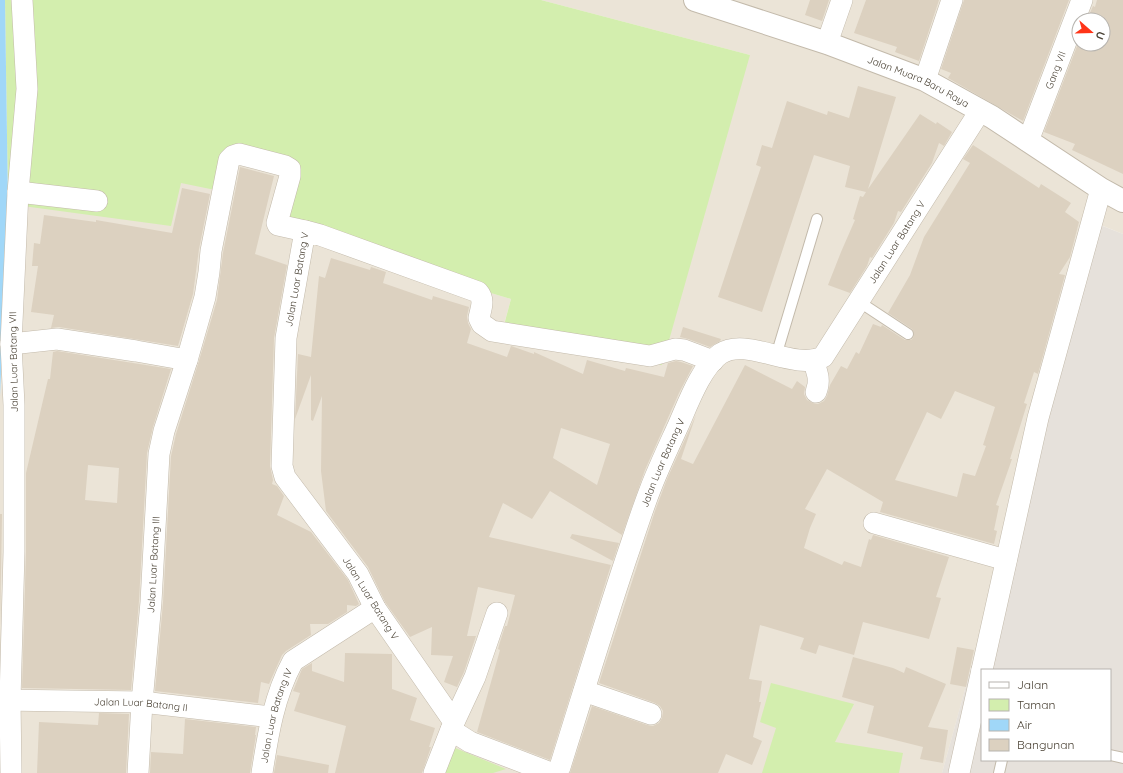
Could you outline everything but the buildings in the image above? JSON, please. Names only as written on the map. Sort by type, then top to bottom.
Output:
[{"type":"street","name":"Jalan Luar Batang VII","points":[[5,700],[14,552],[14,404],[11,344],[18,192],[27,89],[22,0]]},
{"type":"street","name":"Jalan Muara Baru Raya","points":[[695,0],[730,5],[925,80],[980,111],[1101,189],[1123,201]]},
{"type":"street","points":[[827,43],[842,0]]},
{"type":"street","points":[[925,80],[952,0]]},
{"type":"street","name":"Gang VII","points":[[1028,141],[1082,0]]},
{"type":"street","name":"Jalan Luar Batang V","points":[[713,361],[679,349],[650,356],[492,331],[482,324],[479,318],[483,303],[478,292],[320,235],[305,231],[286,338],[282,466],[285,477],[358,574],[375,608],[452,726],[470,742],[552,773],[557,771],[560,767],[650,490],[693,392],[713,361],[727,350],[738,348],[798,360],[813,360],[823,357],[980,111]]},
{"type":"street","name":"Jalan Luar Batang III","points":[[138,773],[142,702],[151,602],[159,454],[164,431],[187,360],[204,297],[211,251],[229,160],[233,156],[239,154],[285,166],[290,169],[290,176],[277,223],[278,225],[305,231]]},
{"type":"street","points":[[982,669],[1038,418],[1101,189]]},
{"type":"street","points":[[18,192],[98,201]]},
{"type":"street","points":[[11,344],[57,339],[187,360]]},
{"type":"street","points":[[813,360],[819,379],[816,392]]},
{"type":"street","points":[[874,523],[1006,560]]},
{"type":"street","name":"Jalan Luar Batang IV","points":[[262,773],[271,717],[289,669],[294,661],[375,608]]},
{"type":"street","points":[[434,773],[452,726],[475,678],[497,613]]},
{"type":"street","points":[[959,773],[981,674]]},
{"type":"street","points":[[584,691],[651,714]]},
{"type":"street","points":[[5,700],[11,773]]},
{"type":"street","name":"Jalan Luar Batang II","points":[[5,700],[142,702],[271,717]]},
{"type":"lane","points":[[776,356],[817,219]]},
{"type":"lane","points":[[858,301],[908,334]]},
{"type":"lane","points":[[1111,755],[1123,758]]},
{"type":"lane","points":[[999,773],[1002,761]]},
{"type":"shaded area","points":[[541,0],[1123,0],[1123,234],[1096,223],[1072,301],[942,773],[0,773],[0,396],[8,204],[181,182],[236,154],[300,171],[283,231],[511,299],[501,335],[750,55]]},
{"type":"shaded area","points":[[1095,223],[1123,234],[1123,773],[942,773],[1072,301]]},
{"type":"green space","points":[[5,0],[541,0],[750,55],[662,365],[501,336],[511,299],[283,231],[300,171],[237,154],[225,192],[181,183],[171,226],[8,204]]},
{"type":"green space","points":[[771,683],[854,704],[835,742],[903,753],[899,773],[762,773],[776,728],[760,722]]},
{"type":"green space","points":[[448,745],[506,769],[493,773],[437,773]]},
{"type":"water","points":[[0,0],[5,0],[8,204],[0,396]]}]
